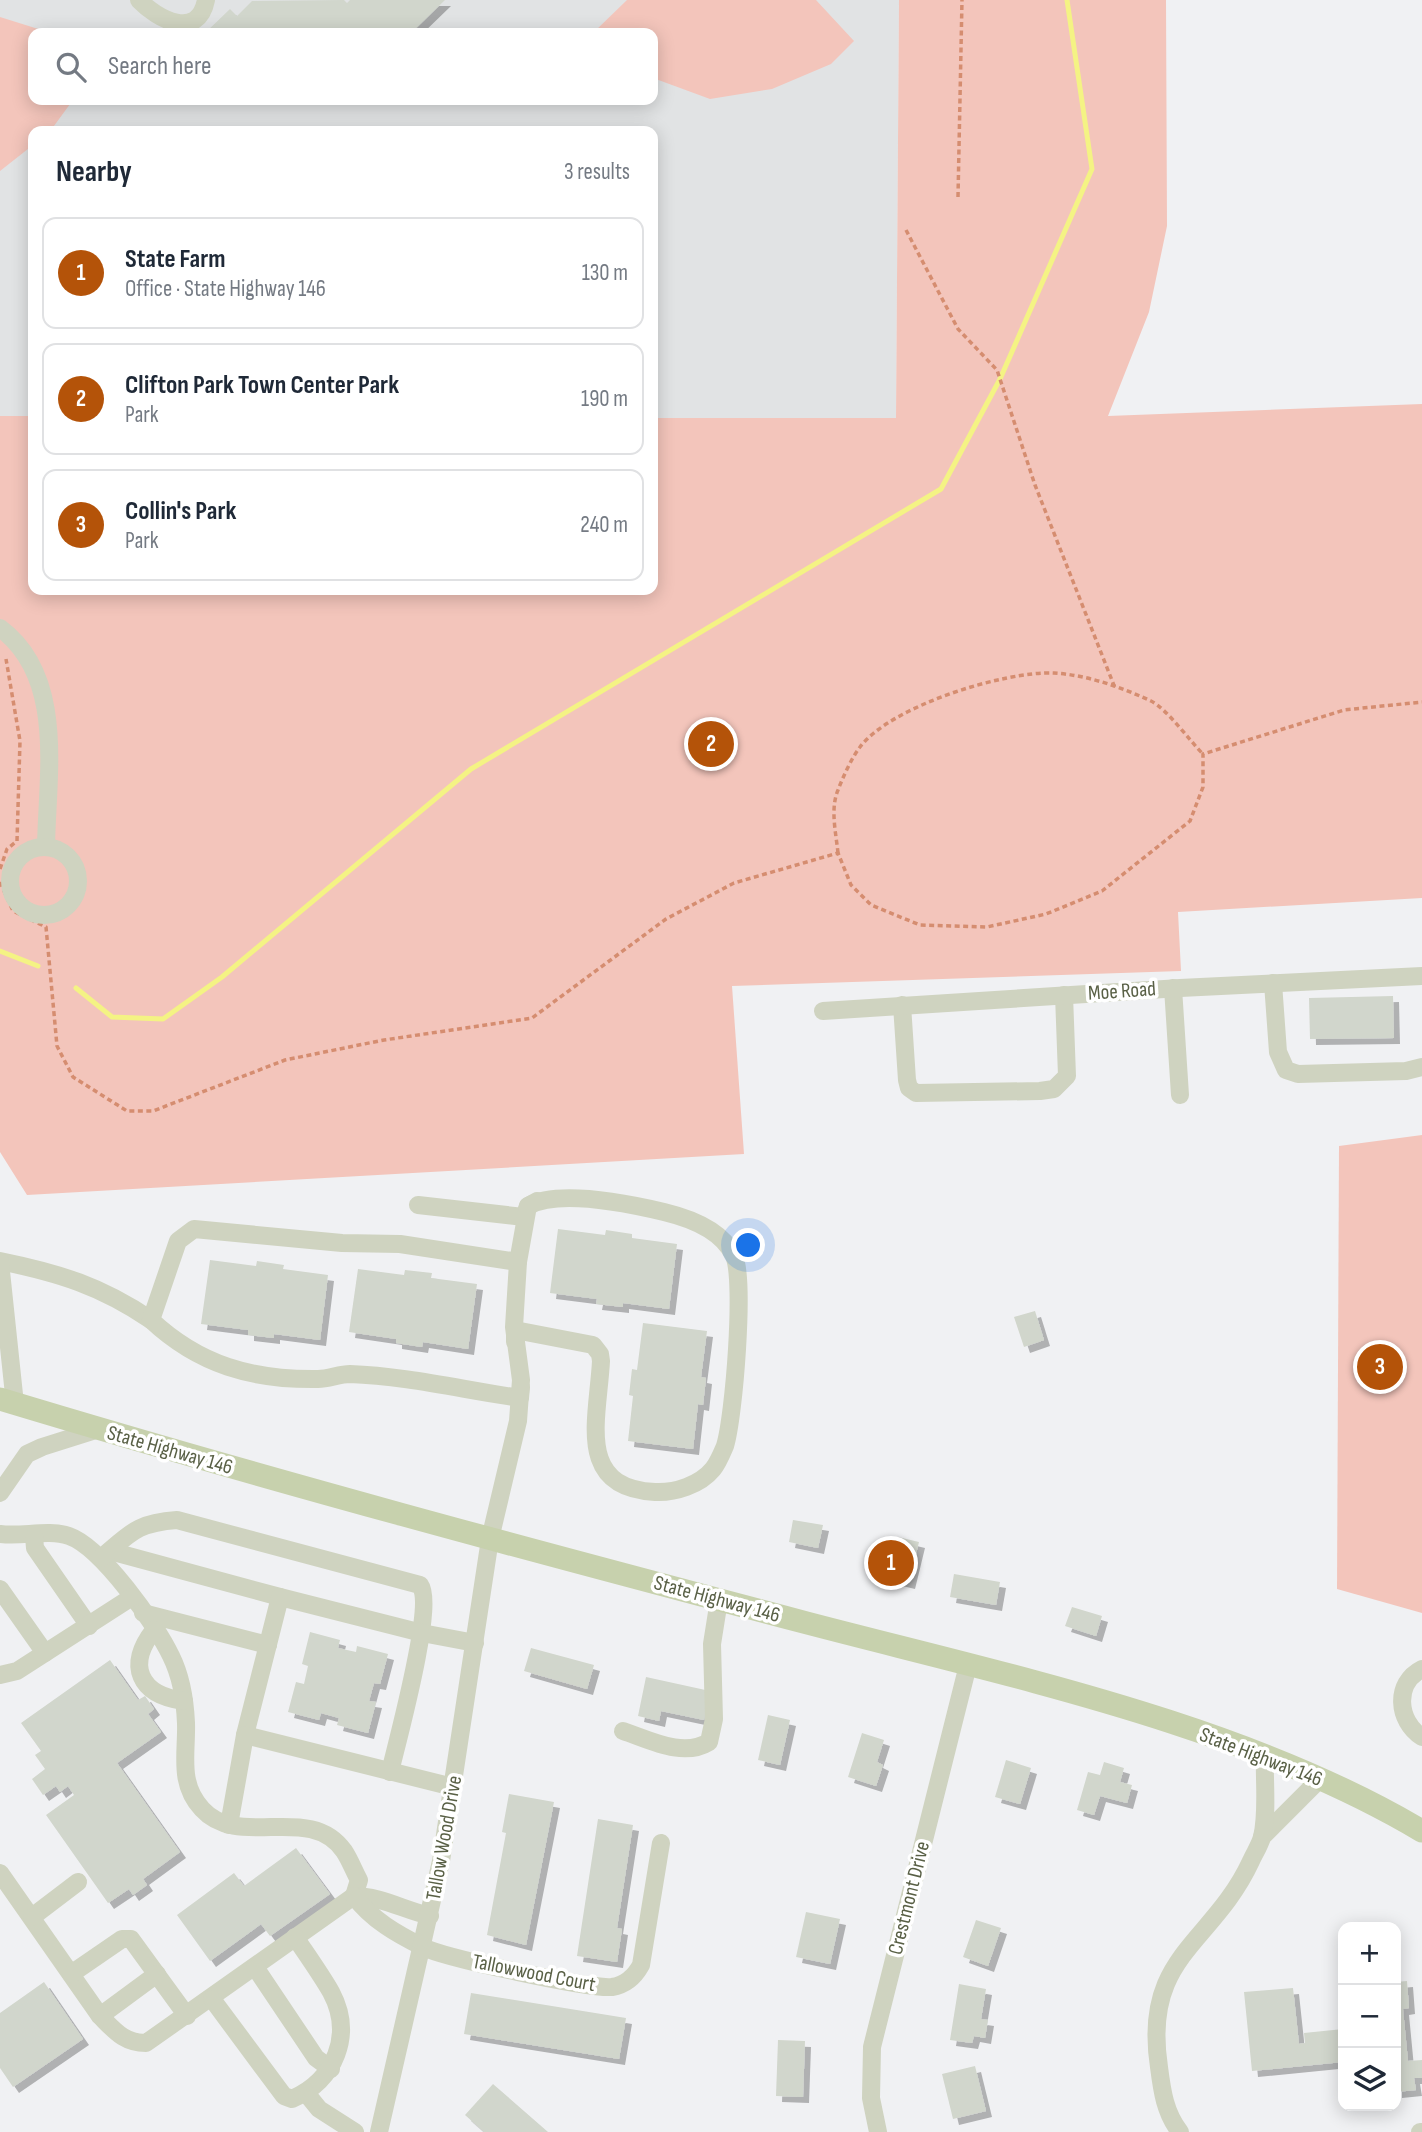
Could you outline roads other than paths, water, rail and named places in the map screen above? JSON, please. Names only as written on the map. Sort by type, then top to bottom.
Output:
[{"type":"main road","name":"State Highway 146","points":[[7,1401],[490,1539],[1096,1700],[1265,1757],[1320,1779],[1422,1831]]},
{"type":"street","points":[[139,0],[150,11],[168,21],[183,23],[192,21],[204,11],[206,0]]},
{"type":"street","points":[[0,628],[10,636],[34,666],[44,692],[48,736],[46,847]]},
{"type":"street","name":"Moe Road","points":[[823,1010],[1173,988],[1422,976]]},
{"type":"street","points":[[1273,983],[1278,1052],[1286,1070],[1298,1074],[1406,1071],[1422,1068]]},
{"type":"street","points":[[1173,988],[1180,1095]]},
{"type":"street","points":[[902,1006],[907,1080],[909,1088],[916,1093],[1040,1091],[1054,1089],[1063,1083],[1066,1076],[1064,995]]},
{"type":"street","points":[[418,1205],[524,1217],[528,1206],[537,1201],[620,1203],[682,1216],[708,1229],[733,1253],[738,1265],[738,1307],[728,1430],[724,1447],[711,1472],[693,1484],[661,1492],[634,1491],[611,1480],[601,1468],[596,1452],[601,1361],[598,1349],[584,1343],[515,1330]]},
{"type":"street","name":"Tallow Wood Drive","points":[[379,2132],[430,1916],[453,1787],[490,1539],[521,1389],[515,1330],[518,1262],[524,1217]]},
{"type":"street","points":[[151,1320],[178,1241],[194,1229],[342,1243],[400,1244],[518,1262]]},
{"type":"street","points":[[7,1401],[0,1262],[85,1282],[117,1297],[199,1357],[245,1372],[309,1379],[348,1374],[521,1389]]},
{"type":"street","points":[[0,1493],[27,1454],[99,1429]]},
{"type":"street","points":[[105,1554],[147,1523],[177,1520],[416,1583],[424,1591],[422,1633],[390,1772]]},
{"type":"street","points":[[0,1534],[34,1536],[57,1533],[70,1536],[105,1554],[422,1633],[475,1643]]},
{"type":"street","points":[[34,1536],[35,1548],[89,1626]]},
{"type":"street","points":[[0,1873],[100,2016],[119,2036],[131,2043],[146,2043],[187,2016],[354,1896],[359,1880],[344,1850],[325,1834],[304,1827],[229,1825],[203,1810],[186,1781],[184,1701],[171,1655],[105,1554]]},
{"type":"street","points":[[0,1589],[45,1653]]},
{"type":"street","points":[[0,1675],[17,1671],[132,1597]]},
{"type":"street","points":[[229,1825],[245,1735],[280,1597]]},
{"type":"street","points":[[623,1731],[678,1749],[701,1747],[709,1742],[714,1719],[712,1644],[719,1600]]},
{"type":"street","points":[[143,1613],[268,1644]]},
{"type":"street","points":[[154,1630],[142,1645],[138,1658],[140,1674],[146,1685],[184,1701]]},
{"type":"street","name":"Crestmont Drive","points":[[878,2132],[871,2098],[872,2047],[968,1665]]},
{"type":"street","points":[[1422,1668],[1407,1681],[1402,1693],[1402,1709],[1406,1721],[1422,1737]]},
{"type":"street","points":[[245,1735],[453,1787]]},
{"type":"street","points":[[1262,1837],[1265,1757]]},
{"type":"street","points":[[1180,2132],[1171,2120],[1163,2093],[1156,2028],[1160,2002],[1174,1964],[1238,1889],[1262,1837],[1320,1779]]},
{"type":"street","name":"Tallowwood Court","points":[[423,1947],[453,1957],[588,1984],[607,1987],[623,1984],[636,1973],[643,1956],[661,1843]]},
{"type":"street","points":[[32,1917],[78,1882]]},
{"type":"street","points":[[354,1896],[381,1900],[404,1910],[430,1916]]},
{"type":"street","points":[[354,1896],[380,1922],[423,1947]]},
{"type":"street","points":[[212,1998],[284,2096],[292,2099],[318,2085],[331,2069],[338,2050],[340,2024],[332,1994],[295,1937]]},
{"type":"street","points":[[71,1974],[122,1939],[131,1939],[187,2016]]},
{"type":"street","points":[[255,1967],[316,2058],[331,2069]]},
{"type":"street","points":[[100,2016],[157,1975]]},
{"type":"street","points":[[306,2093],[319,2109],[355,2132]]},
{"type":"waterway","points":[[76,988],[112,1017],[163,1019],[222,977],[471,769],[941,489],[1000,379],[1092,169],[1067,0]]},
{"type":"waterway","points":[[0,951],[38,966]]},
{"type":"place","name":"Clifton Park Town Center Park","points":[[711,744]]},
{"type":"place","name":"Collin's Park","points":[[1380,1367]]},
{"type":"place","name":"State Farm","points":[[891,1563]]}]
